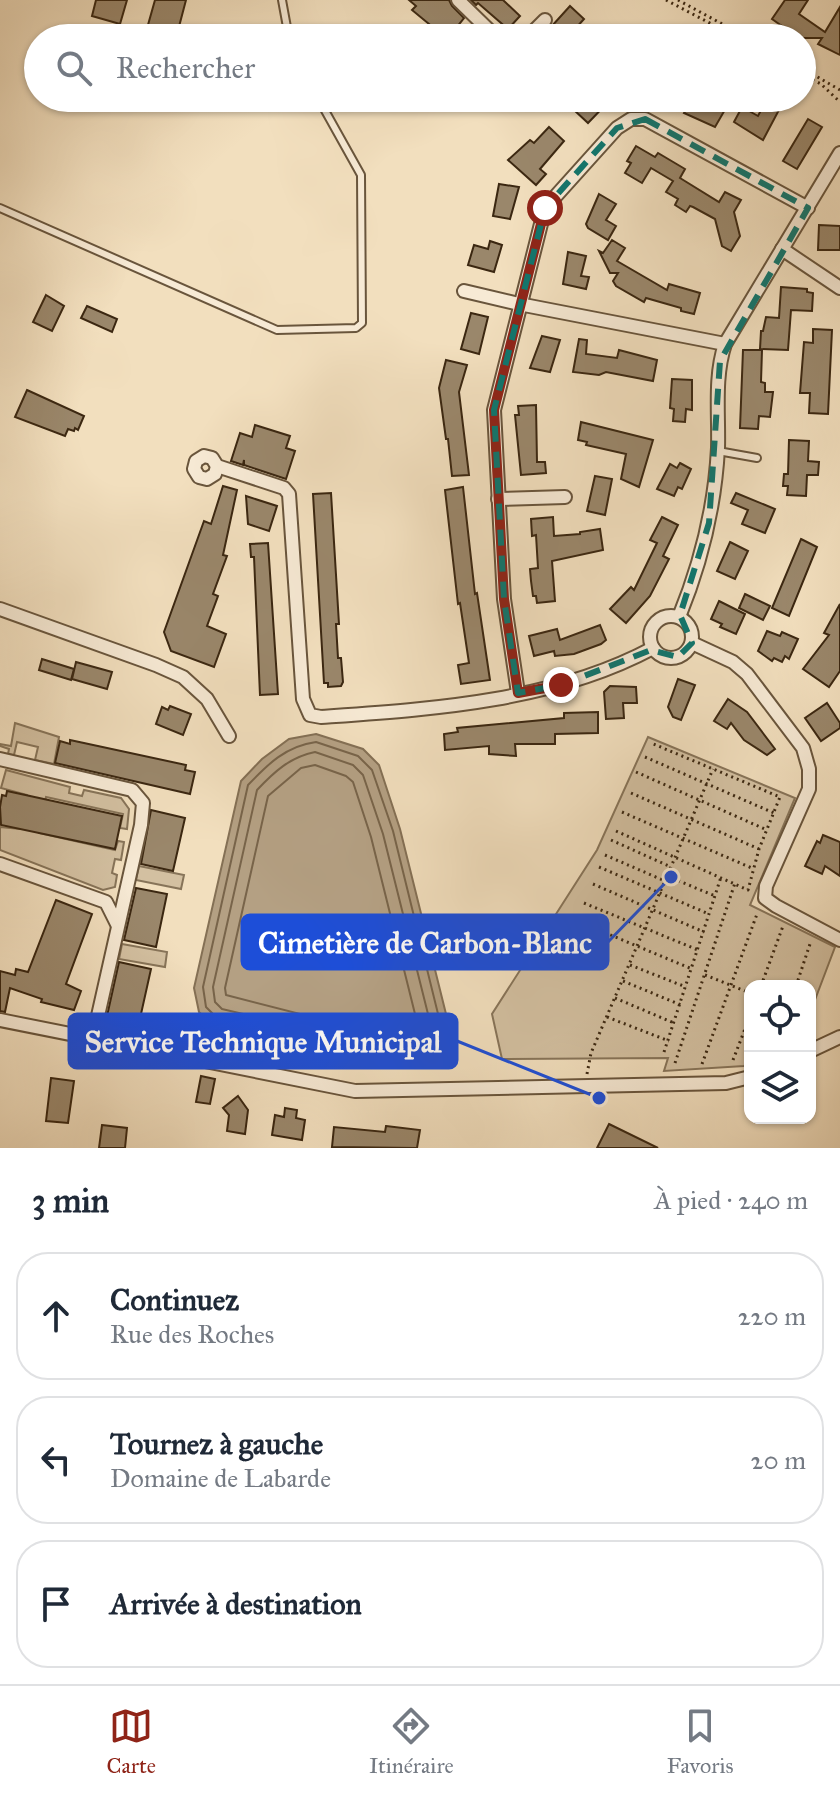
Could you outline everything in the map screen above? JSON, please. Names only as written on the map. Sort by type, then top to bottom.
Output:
[{"type":"street","points":[[458,0],[483,24]]},
{"type":"street","points":[[541,24],[545,20]]},
{"type":"street","points":[[518,693],[504,599],[494,410],[545,208],[617,128],[631,119],[645,119],[808,208]]},
{"type":"street","points":[[679,617],[694,579],[709,523],[718,451],[720,361],[725,344],[840,153]]},
{"type":"street","points":[[782,249],[840,288]]},
{"type":"street","points":[[464,291],[725,344]]},
{"type":"street","points":[[216,470],[282,495],[289,494],[303,699],[305,710],[310,715],[321,717],[405,711],[491,700],[572,681],[653,648]]},
{"type":"street","points":[[498,499],[565,497]]},
{"type":"street","points":[[0,609],[183,677],[207,699],[229,736]]},
{"type":"street","points":[[666,616],[679,617],[692,630],[692,643],[678,657],[664,657],[653,648],[650,636],[655,623],[666,616]]},
{"type":"street","points":[[692,643],[733,662],[747,674],[803,748],[809,769],[809,789],[766,886],[765,898],[840,940]]},
{"type":"street","points":[[0,759],[132,790],[143,803],[93,1038]]},
{"type":"street","points":[[0,864],[106,902],[124,895]]},
{"type":"street","points":[[106,902],[117,924]]},
{"type":"street","points":[[0,1020],[355,1091],[726,1083],[744,1078]]},
{"type":"street","points":[[816,1048],[840,1037]]},
{"type":"lane","points":[[282,0],[286,24]]},
{"type":"lane","points":[[0,208],[277,330],[356,328],[362,323],[361,175],[326,112]]},
{"type":"lane","points":[[718,451],[757,458]]},
{"type":"path","points":[[666,0],[711,24]]},
{"type":"path","points":[[678,0],[722,24]]},
{"type":"path","points":[[816,76],[840,90]]},
{"type":"path","points":[[816,81],[840,102]]},
{"type":"path","points":[[616,831],[748,890],[759,849],[780,797],[651,743]]},
{"type":"path","points":[[645,757],[774,813]]},
{"type":"path","points":[[586,1086],[588,1060],[713,769]]},
{"type":"path","points":[[636,772],[767,830]]},
{"type":"path","points":[[631,793],[759,849]]},
{"type":"path","points":[[622,812],[754,869]]},
{"type":"path","points":[[611,840],[671,867]]},
{"type":"path","points":[[605,855],[715,896]]},
{"type":"path","points":[[599,867],[709,914]]},
{"type":"path","points":[[664,1052],[721,876]]},
{"type":"path","points":[[675,1063],[735,883]]},
{"type":"path","points":[[593,884],[704,932]]},
{"type":"path","points":[[584,903],[698,950]]},
{"type":"path","points":[[702,1064],[757,914]]},
{"type":"path","points":[[577,921],[692,969]]},
{"type":"path","points":[[763,980],[783,926]]},
{"type":"path","points":[[798,980],[811,941]]},
{"type":"path","points":[[630,965],[686,987]]},
{"type":"path","points":[[705,975],[744,991]]},
{"type":"path","points":[[623,981],[681,1005]]},
{"type":"path","points":[[615,998],[675,1023]]},
{"type":"path","points":[[607,1017],[669,1041]]},
{"type":"path","points":[[733,1060],[744,1032]]},
{"type":"highlighted area","points":[[645,119],[808,208],[720,361],[709,523],[680,615],[692,643],[678,657],[651,650],[561,685],[518,693],[504,599],[494,410],[545,208],[617,128]]},
{"type":"shaded area","points":[[15,723],[59,737],[54,764],[35,760],[38,747],[17,742],[14,755],[8,754],[9,749],[0,746],[11,746]]},
{"type":"shaded area","points":[[648,737],[795,798],[750,905],[835,947],[816,997],[816,980],[744,980],[744,1066],[664,1071],[668,1058],[502,1059],[492,1014],[597,850]]},
{"type":"shaded area","points":[[6,770],[70,787],[69,793],[82,796],[84,790],[121,798],[129,809],[127,829],[120,828],[123,814],[46,797],[39,833],[115,850],[118,841],[124,842],[121,860],[115,859],[112,873],[117,875],[115,887],[103,890],[0,850],[0,827],[20,829],[27,795],[1,788]]},
{"type":"shaded area","points":[[139,866],[184,875],[181,889],[136,880]]},
{"type":"shaded area","points":[[122,944],[167,952],[165,967],[119,959]]},
{"type":"water","points":[[316,734],[363,749],[379,765],[400,829],[449,1026],[447,1048],[436,1057],[344,1056],[212,1025],[199,1012],[194,988],[241,781],[262,759],[289,739]]},
{"type":"building","points":[[96,0],[127,0],[120,24],[92,16]]},
{"type":"building","points":[[155,0],[186,0],[180,24],[148,24]]},
{"type":"building","points":[[409,0],[449,0],[464,18],[459,24],[429,24],[412,10],[416,6]]},
{"type":"building","points":[[471,0],[503,0],[520,16],[513,24],[502,24],[478,3],[476,5]]},
{"type":"building","points":[[785,0],[808,0],[799,14],[813,24],[779,24],[772,19]]},
{"type":"building","points":[[570,6],[584,19],[580,24],[554,24]]},
{"type":"building","points":[[840,7],[840,55],[818,44],[822,38],[816,38],[816,26],[825,32]]},
{"type":"building","points":[[576,112],[599,112],[588,123]]},
{"type":"building","points":[[685,112],[724,112],[715,127]]},
{"type":"building","points":[[739,112],[751,112],[758,116],[760,112],[778,112],[763,140],[734,122]]},
{"type":"building","points":[[808,119],[822,127],[797,169],[783,161]]},
{"type":"building","points":[[549,127],[564,141],[540,169],[546,174],[536,185],[508,160],[530,140],[534,143]]},
{"type":"building","points":[[636,146],[655,157],[658,153],[685,169],[680,178],[719,202],[725,192],[741,200],[734,212],[740,236],[731,251],[722,246],[715,219],[693,207],[690,206],[686,212],[675,205],[678,199],[666,192],[673,181],[651,168],[642,183],[625,173],[631,163],[627,161]]},
{"type":"building","points":[[499,184],[519,187],[510,219],[493,216]]},
{"type":"building","points":[[599,194],[616,204],[606,220],[616,226],[608,240],[586,224]]},
{"type":"building","points":[[819,225],[840,226],[840,250],[818,250]]},
{"type":"building","points":[[612,240],[625,248],[617,261],[667,290],[669,284],[700,293],[694,314],[646,298],[644,302],[616,286],[613,281],[618,273],[610,273],[599,251],[603,253]]},
{"type":"building","points":[[490,241],[502,245],[494,272],[468,265],[474,245],[488,249]]},
{"type":"building","points":[[568,252],[586,256],[581,276],[589,277],[586,289],[563,284]]},
{"type":"building","points":[[781,287],[807,289],[807,292],[813,293],[812,311],[791,310],[788,350],[760,349],[766,317],[779,318]]},
{"type":"building","points":[[46,295],[64,306],[52,331],[33,322]]},
{"type":"building","points":[[87,306],[117,319],[112,332],[81,318]]},
{"type":"building","points":[[471,313],[488,317],[479,354],[461,349]]},
{"type":"building","points":[[813,329],[832,330],[828,414],[809,413],[810,393],[800,393],[804,342],[813,343]]},
{"type":"building","points":[[542,336],[560,340],[550,372],[530,368]]},
{"type":"building","points":[[579,339],[587,340],[586,354],[617,358],[619,350],[657,360],[653,381],[606,372],[599,375],[573,372]]},
{"type":"building","points":[[743,350],[762,350],[761,382],[765,383],[765,392],[773,392],[770,417],[759,416],[758,429],[740,428]]},
{"type":"building","points":[[446,360],[467,365],[459,392],[469,475],[452,476],[439,388]]},
{"type":"building","points":[[672,379],[692,380],[692,410],[686,409],[685,422],[673,421],[674,409],[670,408]]},
{"type":"building","points":[[27,390],[84,416],[78,430],[68,429],[65,436],[15,417]]},
{"type":"building","points":[[536,405],[537,462],[545,462],[546,473],[521,475],[515,415],[519,415],[518,406]]},
{"type":"building","points":[[581,422],[653,440],[639,487],[621,479],[626,454],[586,445],[587,442],[578,440]]},
{"type":"building","points":[[255,425],[290,436],[286,448],[295,451],[286,479],[244,465],[244,460],[243,465],[231,461],[240,433],[252,437]]},
{"type":"building","points":[[789,440],[809,441],[808,461],[819,462],[818,475],[807,475],[806,496],[787,495],[788,486],[783,486],[784,474],[788,474]]},
{"type":"building","points":[[680,463],[691,469],[682,489],[678,487],[674,496],[657,489],[670,464],[677,468]]},
{"type":"building","points":[[595,476],[612,479],[605,515],[587,511]]},
{"type":"building","points":[[223,486],[237,490],[223,555],[227,556],[213,594],[218,596],[207,626],[226,634],[214,667],[171,651],[164,632],[204,521],[211,524]]},
{"type":"building","points":[[463,487],[475,594],[490,680],[461,684],[458,665],[469,663],[458,604],[445,490]]},
{"type":"building","points":[[331,493],[339,624],[336,624],[338,658],[341,658],[343,682],[341,686],[328,687],[328,683],[324,683],[313,494]]},
{"type":"building","points":[[736,493],[775,509],[765,533],[742,524],[748,510],[731,503]]},
{"type":"building","points":[[246,496],[277,506],[269,531],[248,524]]},
{"type":"building","points":[[553,517],[554,536],[600,529],[603,550],[552,561],[555,601],[537,603],[536,596],[533,596],[530,569],[538,568],[536,535],[532,536],[531,519]]},
{"type":"building","points":[[662,517],[678,525],[663,556],[669,559],[650,596],[626,623],[610,609],[631,587],[634,590],[657,543],[650,540]]},
{"type":"building","points":[[801,539],[817,547],[789,616],[772,608]]},
{"type":"building","points":[[730,542],[748,551],[735,579],[717,571]]},
{"type":"building","points":[[268,543],[278,694],[260,695],[254,557],[251,557],[250,544]]},
{"type":"building","points":[[745,594],[770,606],[763,620],[739,608]]},
{"type":"building","points":[[719,601],[745,614],[736,634],[711,619]]},
{"type":"building","points":[[840,604],[840,671],[829,687],[803,669],[829,635],[824,633]]},
{"type":"building","points":[[600,625],[606,640],[601,644],[574,654],[555,656],[554,651],[534,656],[529,636],[557,629],[560,640]]},
{"type":"building","points":[[767,631],[780,636],[782,632],[798,639],[789,659],[785,656],[782,662],[774,658],[772,661],[758,651]]},
{"type":"building","points":[[42,659],[74,669],[71,680],[39,670]]},
{"type":"building","points":[[76,662],[112,672],[107,689],[72,679]]},
{"type":"building","points":[[678,679],[695,685],[681,720],[673,717],[668,707]]},
{"type":"building","points":[[610,686],[636,687],[637,703],[623,703],[624,718],[606,719],[604,692]]},
{"type":"building","points":[[728,699],[747,712],[775,749],[767,755],[744,740],[731,723],[727,729],[714,721]]},
{"type":"building","points":[[827,703],[840,728],[821,741],[805,718]]},
{"type":"building","points":[[170,706],[191,714],[183,735],[156,724],[162,707],[168,710]]},
{"type":"building","points":[[598,712],[598,733],[555,734],[555,744],[515,744],[516,756],[489,754],[489,746],[445,750],[444,734],[458,732],[457,728],[564,718],[564,713]]},
{"type":"building","points":[[70,740],[186,765],[185,770],[195,772],[190,794],[55,763],[60,741],[70,744]]},
{"type":"building","points":[[7,791],[122,816],[115,849],[1,825],[2,795],[6,796]]},
{"type":"building","points":[[151,810],[185,818],[173,871],[141,864]]},
{"type":"building","points":[[823,835],[840,842],[840,876],[825,866],[822,874],[805,866]]},
{"type":"building","points":[[136,888],[167,894],[156,947],[124,940]]},
{"type":"building","points":[[56,900],[92,914],[66,984],[81,991],[74,1010],[41,1002],[42,999],[10,988],[5,1012],[0,1011],[0,971],[15,975],[16,969],[28,972]]},
{"type":"building","points":[[119,962],[151,969],[139,1023],[107,1016]]},
{"type":"building","points":[[201,1076],[215,1079],[210,1104],[196,1102]]},
{"type":"building","points":[[51,1078],[74,1081],[68,1123],[46,1121]]},
{"type":"building","points":[[238,1096],[248,1110],[245,1134],[227,1131],[229,1115],[223,1108]]},
{"type":"building","points":[[285,1108],[297,1110],[296,1118],[305,1120],[302,1140],[272,1135],[275,1115],[284,1117]]},
{"type":"building","points":[[609,1124],[658,1148],[597,1148]]},
{"type":"building","points":[[102,1125],[127,1128],[125,1148],[99,1148]]},
{"type":"building","points":[[386,1126],[420,1130],[417,1148],[332,1147],[334,1127],[385,1132]]},
{"type":"place","name":"Cimetière de Carbon-Blanc","points":[[671,877]]},
{"type":"place","name":"Service Technique Municipal","points":[[599,1098]]},
{"type":"route","points":[[545,208],[494,410],[504,599],[518,693],[561,685]]}]
